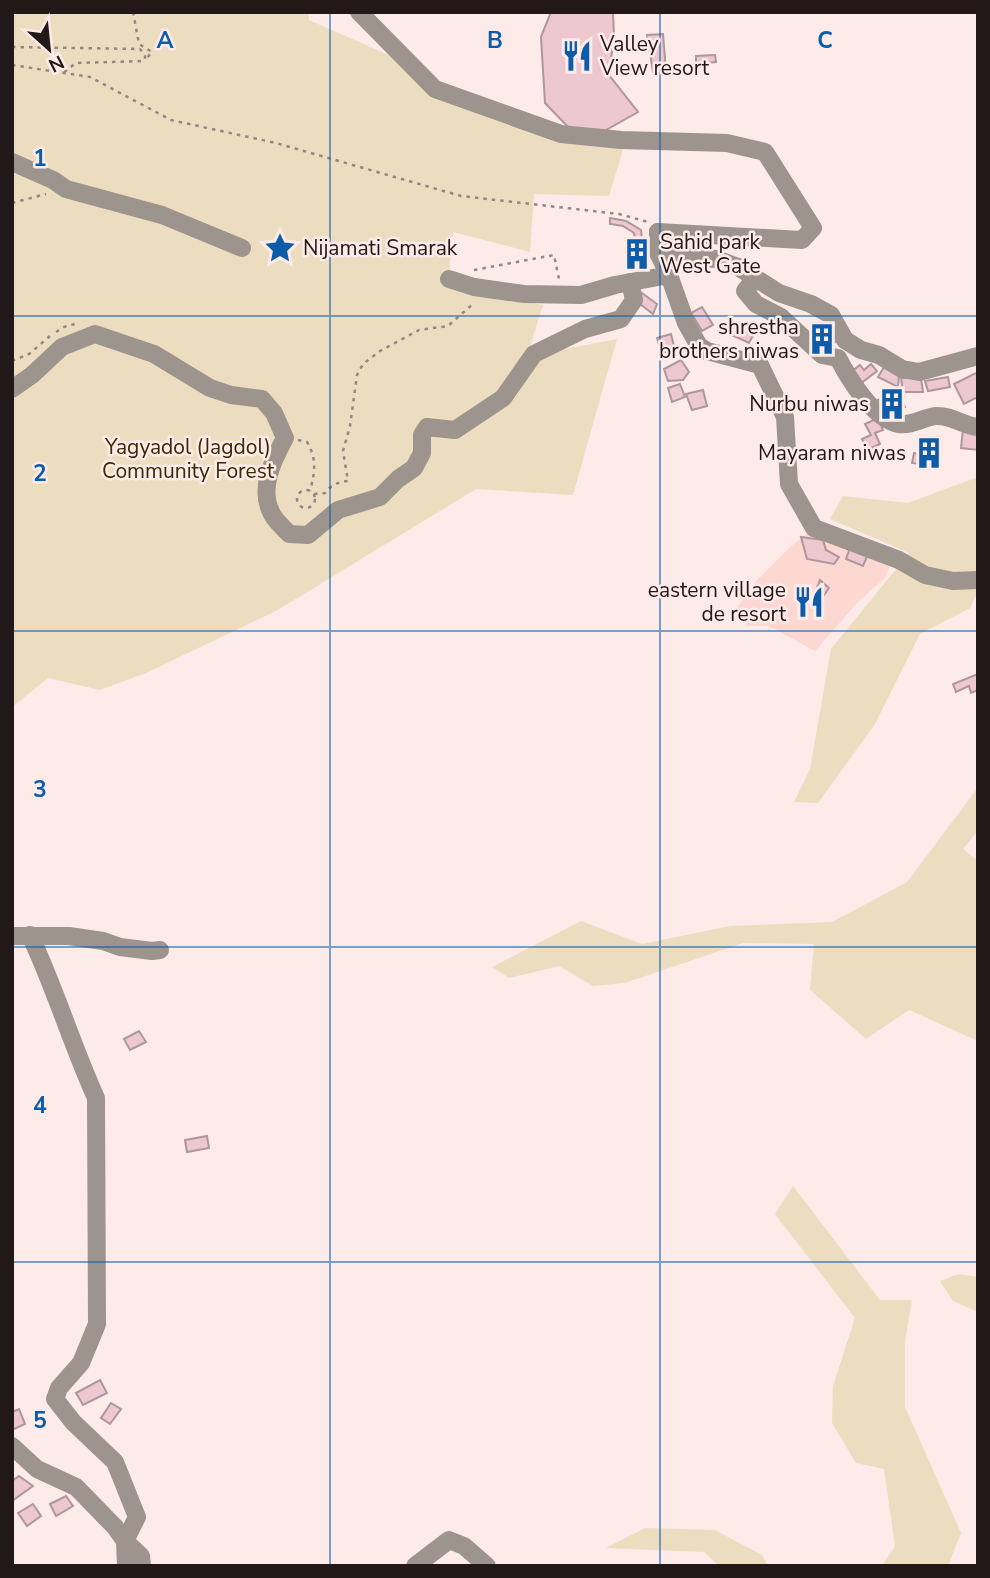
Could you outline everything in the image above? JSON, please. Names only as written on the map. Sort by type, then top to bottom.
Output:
[{"type":"street","points":[[359,12],[435,89],[561,134],[621,140],[727,143],[765,152],[813,228],[802,240],[658,232]]},
{"type":"street","points":[[12,162],[53,180],[66,189],[163,215],[242,248]]},
{"type":"street","points":[[658,232],[683,256],[716,258],[738,267],[779,293],[811,303],[831,316],[845,340],[902,369],[919,372],[978,356]]},
{"type":"street","points":[[658,232],[658,253],[686,323],[699,346],[707,351],[760,365],[785,417],[789,484],[814,528],[899,560],[925,575],[953,581],[978,580]]},
{"type":"street","points":[[449,279],[474,288],[524,294],[581,295],[669,275]]},
{"type":"street","points":[[755,278],[745,291],[756,304],[781,317],[822,355],[838,358],[846,374],[884,419],[901,425],[937,416],[978,427]]},
{"type":"street","points":[[12,389],[32,375],[62,347],[95,334],[154,354],[210,388],[231,395],[261,399],[274,413],[285,438],[275,456],[266,483],[271,512],[289,534],[308,535],[338,510],[380,497],[414,468],[422,453],[422,435],[428,427],[455,429],[503,398],[534,354],[585,329],[621,319],[634,300],[630,282]]},
{"type":"street","points":[[21,935],[87,937],[120,947],[160,950]]},
{"type":"street","points":[[21,935],[51,979],[83,1070],[96,1098],[97,1324],[81,1363],[59,1388],[55,1399],[73,1422],[115,1462],[137,1517],[125,1541],[126,1566]]},
{"type":"street","points":[[12,1446],[37,1469],[76,1487],[141,1556],[142,1566]]},
{"type":"street","points":[[415,1566],[449,1540],[464,1546],[487,1566]]},
{"type":"path","points":[[133,12],[139,44],[152,52],[145,61]]},
{"type":"path","points":[[13,47],[140,49],[145,55],[145,61]]},
{"type":"path","points":[[62,73],[76,63],[145,61]]},
{"type":"path","points":[[12,65],[90,77],[171,120],[276,143],[461,196],[619,214],[646,220],[658,232]]},
{"type":"path","points":[[12,203],[66,189]]},
{"type":"path","points":[[474,270],[554,255],[562,288],[572,288],[572,295]]},
{"type":"path","points":[[314,494],[325,493],[340,482],[348,481],[343,451],[350,426],[357,375],[363,364],[380,351],[419,330],[448,326],[489,289]]},
{"type":"path","points":[[285,438],[307,442],[313,453],[315,466],[310,491]]},
{"type":"path","points":[[303,490],[310,491],[316,499],[312,507],[306,509],[297,501],[298,495],[303,490]]},
{"type":"shaded area","name":"eastern village de resort","points":[[814,528],[891,561],[886,577],[858,602],[815,651],[769,626],[748,626],[736,609],[755,582],[790,547]]},
{"type":"green space","name":"Yagyadol (Jagdol) Community Forest","points":[[12,12],[308,12],[309,20],[391,56],[432,97],[623,150],[609,196],[534,194],[530,252],[453,232],[448,286],[543,305],[527,356],[617,339],[573,495],[476,489],[276,611],[146,673],[100,690],[48,678],[12,707]]},
{"type":"green space","points":[[978,477],[978,592],[970,608],[920,634],[875,724],[818,803],[794,802],[810,769],[831,649],[909,553],[830,519],[843,496],[908,503]]},
{"type":"green space","points":[[977,789],[978,831],[963,849],[978,861],[978,1041],[909,1010],[866,1039],[810,990],[814,944],[743,943],[625,983],[593,986],[559,966],[509,978],[492,967],[581,921],[642,944],[730,926],[832,922],[907,882]]},
{"type":"green space","points":[[793,1186],[880,1300],[912,1300],[905,1341],[905,1407],[961,1533],[948,1566],[882,1566],[895,1546],[884,1469],[856,1463],[832,1423],[833,1386],[855,1318],[775,1214]]},
{"type":"green space","points":[[959,1274],[978,1277],[978,1312],[953,1301],[940,1281]]},
{"type":"green space","points":[[645,1528],[715,1530],[762,1555],[768,1566],[719,1566],[704,1552],[606,1548]]},
{"type":"building","name":"Valley View resort","points":[[551,12],[613,12],[614,37],[609,75],[638,112],[606,130],[570,129],[545,103],[541,37]]},
{"type":"building","points":[[663,34],[666,71],[653,72],[647,35]]},
{"type":"building","points":[[715,55],[716,62],[696,64],[696,56]]},
{"type":"building","points":[[610,218],[626,221],[641,230],[642,239],[635,239],[634,233],[623,226],[610,224]]},
{"type":"building","name":"Sahid park West Gate","points":[[628,242],[645,242],[646,267],[628,267]]},
{"type":"building","points":[[642,293],[657,304],[653,314],[636,301]]},
{"type":"building","points":[[702,307],[713,325],[702,331],[691,313]]},
{"type":"building","points":[[730,320],[755,332],[749,343],[723,331]]},
{"type":"building","name":"shrestha brothers niwas","points":[[822,325],[835,342],[826,351],[808,335]]},
{"type":"building","points":[[671,334],[675,350],[662,353],[657,338]]},
{"type":"building","points":[[681,360],[689,372],[683,380],[668,381],[664,369]]},
{"type":"building","points":[[871,364],[877,371],[860,384],[851,372],[860,365],[864,370]]},
{"type":"building","points":[[884,367],[899,375],[898,387],[878,377]]},
{"type":"building","points":[[978,372],[978,397],[964,404],[954,384]]},
{"type":"building","points":[[948,377],[950,387],[928,391],[925,381]]},
{"type":"building","points":[[901,378],[921,378],[923,392],[903,392]]},
{"type":"building","points":[[680,384],[685,397],[672,402],[668,388]]},
{"type":"building","points":[[703,390],[707,406],[692,410],[686,394]]},
{"type":"building","name":"Nurbu niwas","points":[[897,391],[905,407],[886,416],[878,400]]},
{"type":"building","points":[[878,418],[883,430],[875,433],[880,444],[867,450],[862,439],[871,435],[865,424]]},
{"type":"building","points":[[963,429],[978,431],[978,450],[961,448]]},
{"type":"building","name":"Mayaram niwas","points":[[924,441],[936,442],[933,466],[912,463],[914,453],[922,454]]},
{"type":"building","points":[[801,537],[823,540],[826,550],[839,557],[834,564],[807,559]]},
{"type":"building","points":[[850,548],[868,554],[863,566],[846,559]]},
{"type":"building","points":[[820,580],[829,588],[822,598],[815,593]]},
{"type":"building","points":[[978,674],[978,690],[971,693],[969,686],[956,692],[953,684]]},
{"type":"building","points":[[139,1031],[146,1042],[130,1050],[124,1039]]},
{"type":"building","points":[[207,1136],[209,1148],[187,1152],[185,1140]]},
{"type":"building","points":[[100,1380],[107,1393],[83,1405],[76,1393]]},
{"type":"building","points":[[111,1403],[121,1409],[110,1424],[101,1418]]},
{"type":"building","points":[[19,1409],[25,1424],[12,1430],[12,1412]]},
{"type":"building","points":[[19,1476],[33,1486],[12,1501],[12,1481]]},
{"type":"building","points":[[66,1496],[73,1506],[56,1516],[50,1504]]},
{"type":"building","points":[[33,1504],[41,1516],[27,1526],[18,1513]]},
{"type":"place","name":"Valley View resort","points":[[577,56]]},
{"type":"place","name":"Nijamati Smarak","points":[[280,248]]},
{"type":"place","name":"Sahid park West Gate","points":[[637,254]]},
{"type":"place","name":"shrestha brothers niwas","points":[[822,339]]},
{"type":"place","name":"Nurbu niwas","points":[[892,404]]},
{"type":"place","name":"Mayaram niwas","points":[[929,453]]},
{"type":"place","name":"eastern village de resort","points":[[809,602]]}]
